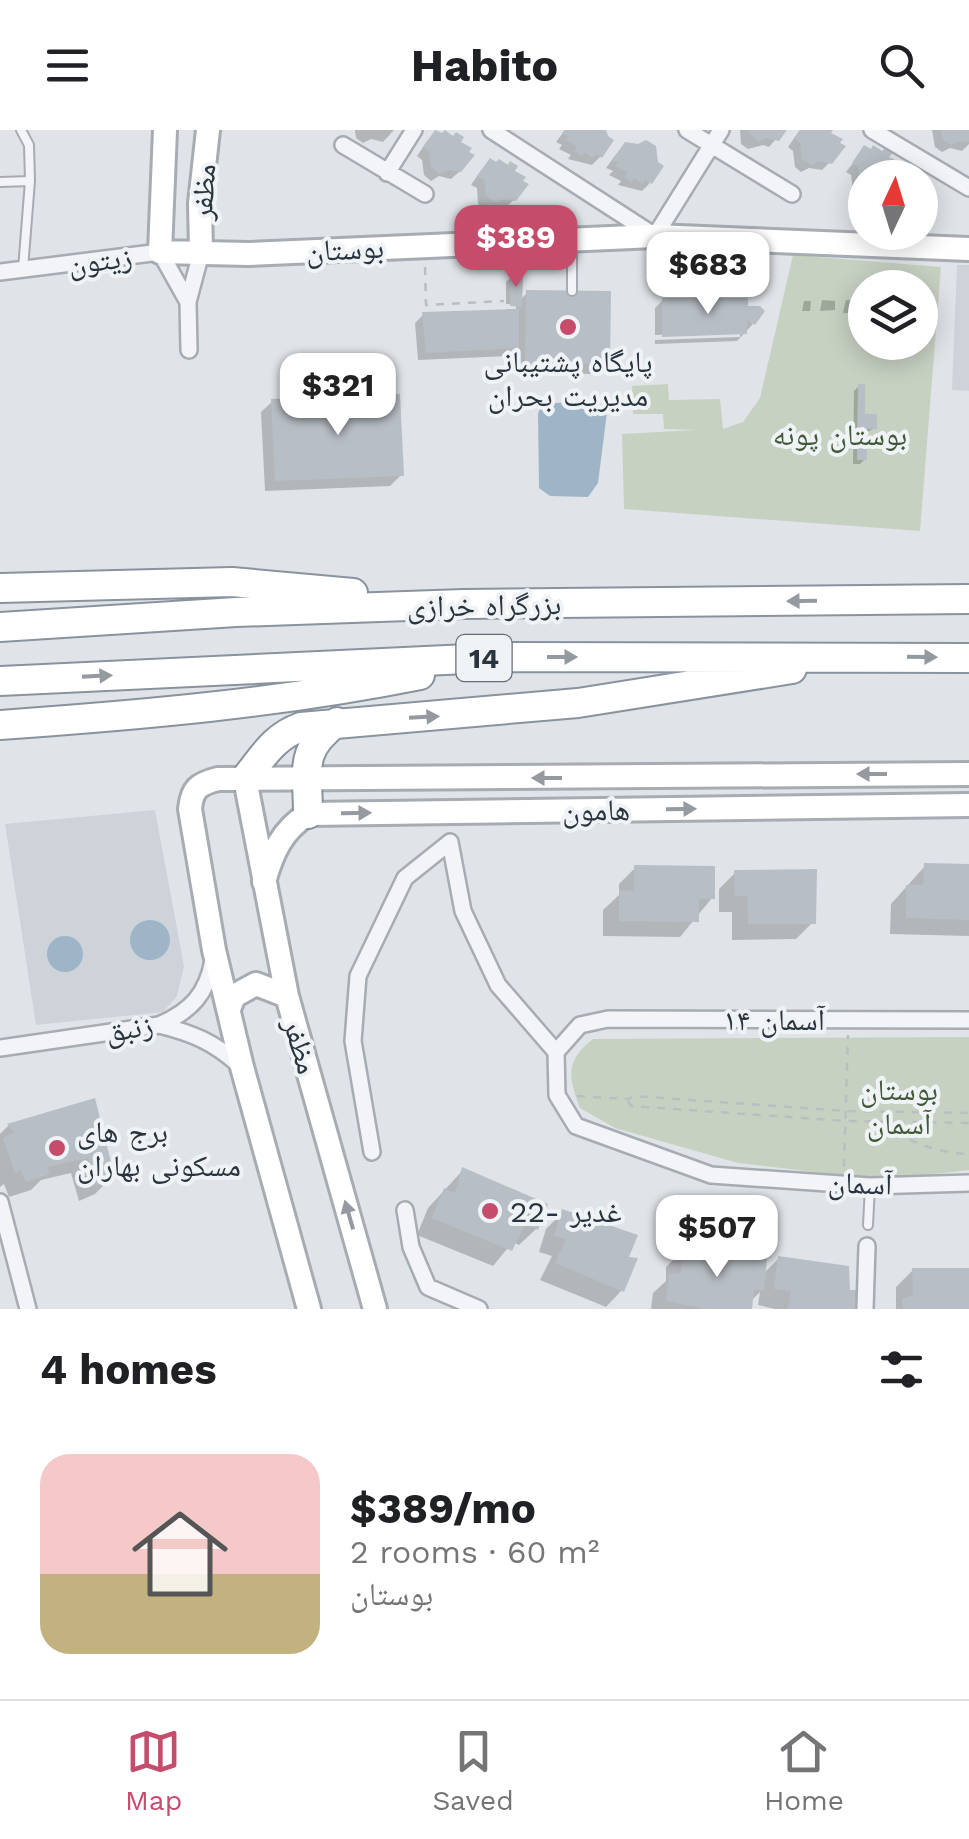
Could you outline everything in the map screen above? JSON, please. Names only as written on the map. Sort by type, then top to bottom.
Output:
[{"type":"highway","points":[[0,588],[232,582],[464,604]]},
{"type":"highway","name":"بزرگراه خرازی","points":[[0,628],[236,612],[464,604],[969,599]]},
{"type":"highway","points":[[245,779],[270,745],[300,726],[578,703],[873,656]]},
{"type":"highway","points":[[0,724],[141,715],[316,696],[512,657]]},
{"type":"highway","name":"بزرگراه خرازی","points":[[0,681],[512,657],[969,658]]},
{"type":"highway","points":[[308,814],[308,758],[312,745],[338,722]]},
{"type":"street","name":"مظفر","points":[[160,252],[165,130]]},
{"type":"street","name":"مظفر","points":[[201,253],[200,203],[208,130]]},
{"type":"street","points":[[388,172],[414,130]]},
{"type":"street","points":[[491,130],[655,236],[717,137]]},
{"type":"street","points":[[687,130],[717,137],[792,194]]},
{"type":"street","points":[[872,130],[968,184]]},
{"type":"street","points":[[343,145],[425,194]]},
{"type":"street","points":[[163,188],[176,207],[200,203]]},
{"type":"street","name":"بوستان","points":[[201,253],[655,236],[969,249]]},
{"type":"street","points":[[160,252],[188,302]]},
{"type":"street","name":"زیتون","points":[[0,272],[160,252],[201,253]]},
{"type":"street","points":[[189,350],[188,302],[201,253]]},
{"type":"street","name":"هامون","points":[[192,835],[192,794],[200,784],[218,779],[969,774]]},
{"type":"street","name":"مظفر","points":[[245,779],[287,996],[376,1309]]},
{"type":"street","name":"هامون","points":[[308,814],[969,805]]},
{"type":"street","points":[[264,882],[272,855],[285,832],[308,814]]},
{"type":"street","name":"مظفر","points":[[192,835],[242,1068],[309,1309]]},
{"type":"street","points":[[372,1152],[353,1041],[358,976],[405,878],[450,842],[464,911],[498,984],[556,1052]]},
{"type":"street","name":"زنبق","points":[[0,1048],[160,1025],[182,1015],[198,1000],[209,980],[214,950]]},
{"type":"street","points":[[229,1008],[234,996],[256,984],[287,996]]},
{"type":"street","name":"آسمان ۱۴","points":[[556,1052],[580,1025],[608,1019],[969,1020]]},
{"type":"street","points":[[160,1025],[219,1046],[242,1068]]},
{"type":"street","name":"آسمان","points":[[556,1052],[557,1095],[576,1126],[711,1175],[870,1186],[969,1182]]},
{"type":"street","points":[[0,1202],[28,1309]]},
{"type":"street","points":[[406,1210],[411,1247],[428,1286],[479,1309]]},
{"type":"street","points":[[865,1309],[867,1246]]},
{"type":"lane","points":[[21,130],[29,145],[30,181],[23,269]]},
{"type":"lane","points":[[0,182],[30,181]]},
{"type":"lane","points":[[572,240],[572,291]]},
{"type":"lane","points":[[868,1226],[870,1186]]},
{"type":"path","points":[[424,246],[426,304],[504,301]]},
{"type":"path","points":[[465,303],[466,311]]},
{"type":"path","points":[[844,1184],[848,1018]]},
{"type":"path","points":[[570,1090],[578,1105]]},
{"type":"path","points":[[572,1096],[628,1100],[634,1096],[846,1111],[969,1113]]},
{"type":"path","points":[[628,1100],[632,1106],[719,1114],[969,1123]]},
{"type":"path","points":[[719,1114],[720,1104]]},
{"type":"path","points":[[879,1122],[904,1138],[933,1149],[969,1154]]},
{"type":"shaded area","points":[[957,265],[969,265],[969,391],[952,390]]},
{"type":"shaded area","points":[[155,810],[184,966],[177,996],[163,1012],[36,1025],[5,824]]},
{"type":"green space","name":"بوستان پونه","points":[[793,255],[941,267],[938,305],[938,270],[848,270],[848,360],[934,360],[920,531],[624,509],[622,434],[696,430],[664,429],[663,414],[633,414],[632,386],[668,384],[669,400],[720,399],[723,429],[743,422],[760,398]]},
{"type":"green space","name":"بوستان آسمان","points":[[969,1037],[969,1170],[881,1180],[738,1163],[615,1128],[580,1108],[571,1078],[573,1062],[593,1039]]},
{"type":"water","points":[[588,403],[607,412],[598,483],[588,497],[550,496],[539,488],[538,414],[541,405]]},
{"type":"water","points":[[150,920],[164,926],[170,940],[164,954],[150,960],[136,954],[130,940],[136,926]]},
{"type":"water","points":[[65,936],[78,941],[83,954],[78,967],[65,972],[52,967],[47,954],[52,941]]},
{"type":"building","points":[[435,130],[445,130],[453,136],[456,132],[464,137],[461,142],[472,148],[469,152],[475,155],[461,172],[449,170],[440,174],[431,167],[429,151],[423,147]]},
{"type":"building","points":[[565,130],[606,130],[614,140],[602,158],[584,152],[582,156],[574,151],[577,146],[565,140]]},
{"type":"building","points":[[747,130],[787,130],[779,141],[766,138],[758,142]]},
{"type":"building","points":[[800,130],[833,130],[831,133],[843,139],[840,143],[846,146],[832,164],[819,161],[811,165],[802,159],[800,143],[794,138]]},
{"type":"building","points":[[941,130],[969,130],[969,142],[951,145],[942,139]]},
{"type":"building","points":[[646,140],[656,146],[658,162],[664,166],[652,184],[634,178],[632,182],[624,177],[627,172],[612,160],[625,142],[638,144]]},
{"type":"building","points":[[864,145],[871,149],[873,145],[893,153],[889,157],[895,160],[854,160]]},
{"type":"building","points":[[490,158],[508,165],[510,161],[518,166],[515,171],[526,177],[523,181],[529,184],[516,201],[503,199],[495,203],[486,196],[484,180],[477,176]]},
{"type":"building","points":[[510,274],[523,274],[522,307],[510,306]]},
{"type":"building","name":"پایگاه پشتیبانی مدیریت بحران","points":[[526,290],[611,291],[610,364],[525,363]]},
{"type":"building","points":[[662,298],[748,298],[748,306],[760,306],[765,311],[755,325],[747,320],[747,334],[662,337]]},
{"type":"building","points":[[519,309],[519,348],[426,353],[422,312]]},
{"type":"building","points":[[858,384],[865,384],[865,414],[877,414],[877,429],[867,429],[867,460],[857,460]]},
{"type":"building","points":[[400,394],[404,476],[275,481],[271,399]]},
{"type":"building","points":[[924,863],[969,864],[969,920],[906,918],[906,885],[923,885]]},
{"type":"building","points":[[634,865],[715,866],[715,899],[699,899],[699,922],[619,921],[619,890],[634,891]]},
{"type":"building","points":[[817,869],[816,924],[748,924],[747,896],[735,896],[734,870]]},
{"type":"building","name":"برج های مسکونی بهاران","points":[[95,1098],[115,1178],[95,1186],[88,1158],[47,1167],[50,1174],[26,1182],[21,1170],[15,1173],[3,1138],[15,1132],[7,1124]]},
{"type":"building","name":"22- غدیر","points":[[462,1167],[548,1204],[538,1230],[525,1224],[512,1251],[432,1218],[444,1188],[455,1193]]},
{"type":"building","points":[[562,1209],[638,1235],[629,1257],[638,1258],[624,1292],[555,1263],[566,1239],[554,1236]]},
{"type":"building","points":[[682,1247],[767,1259],[764,1291],[754,1290],[752,1309],[706,1309],[666,1301],[669,1274],[681,1273]]},
{"type":"building","points":[[778,1256],[849,1266],[850,1290],[861,1290],[861,1309],[788,1309],[791,1291],[774,1289]]},
{"type":"building","points":[[912,1268],[969,1268],[969,1309],[903,1309],[902,1299],[913,1295]]},
{"type":"place","name":"پایگاه پشتیبانی مدیریت بحران","points":[[568,327]]},
{"type":"place","name":"برج های مسکونی بهاران","points":[[57,1148]]},
{"type":"place","name":"22- غدیر","points":[[490,1211]]}]
